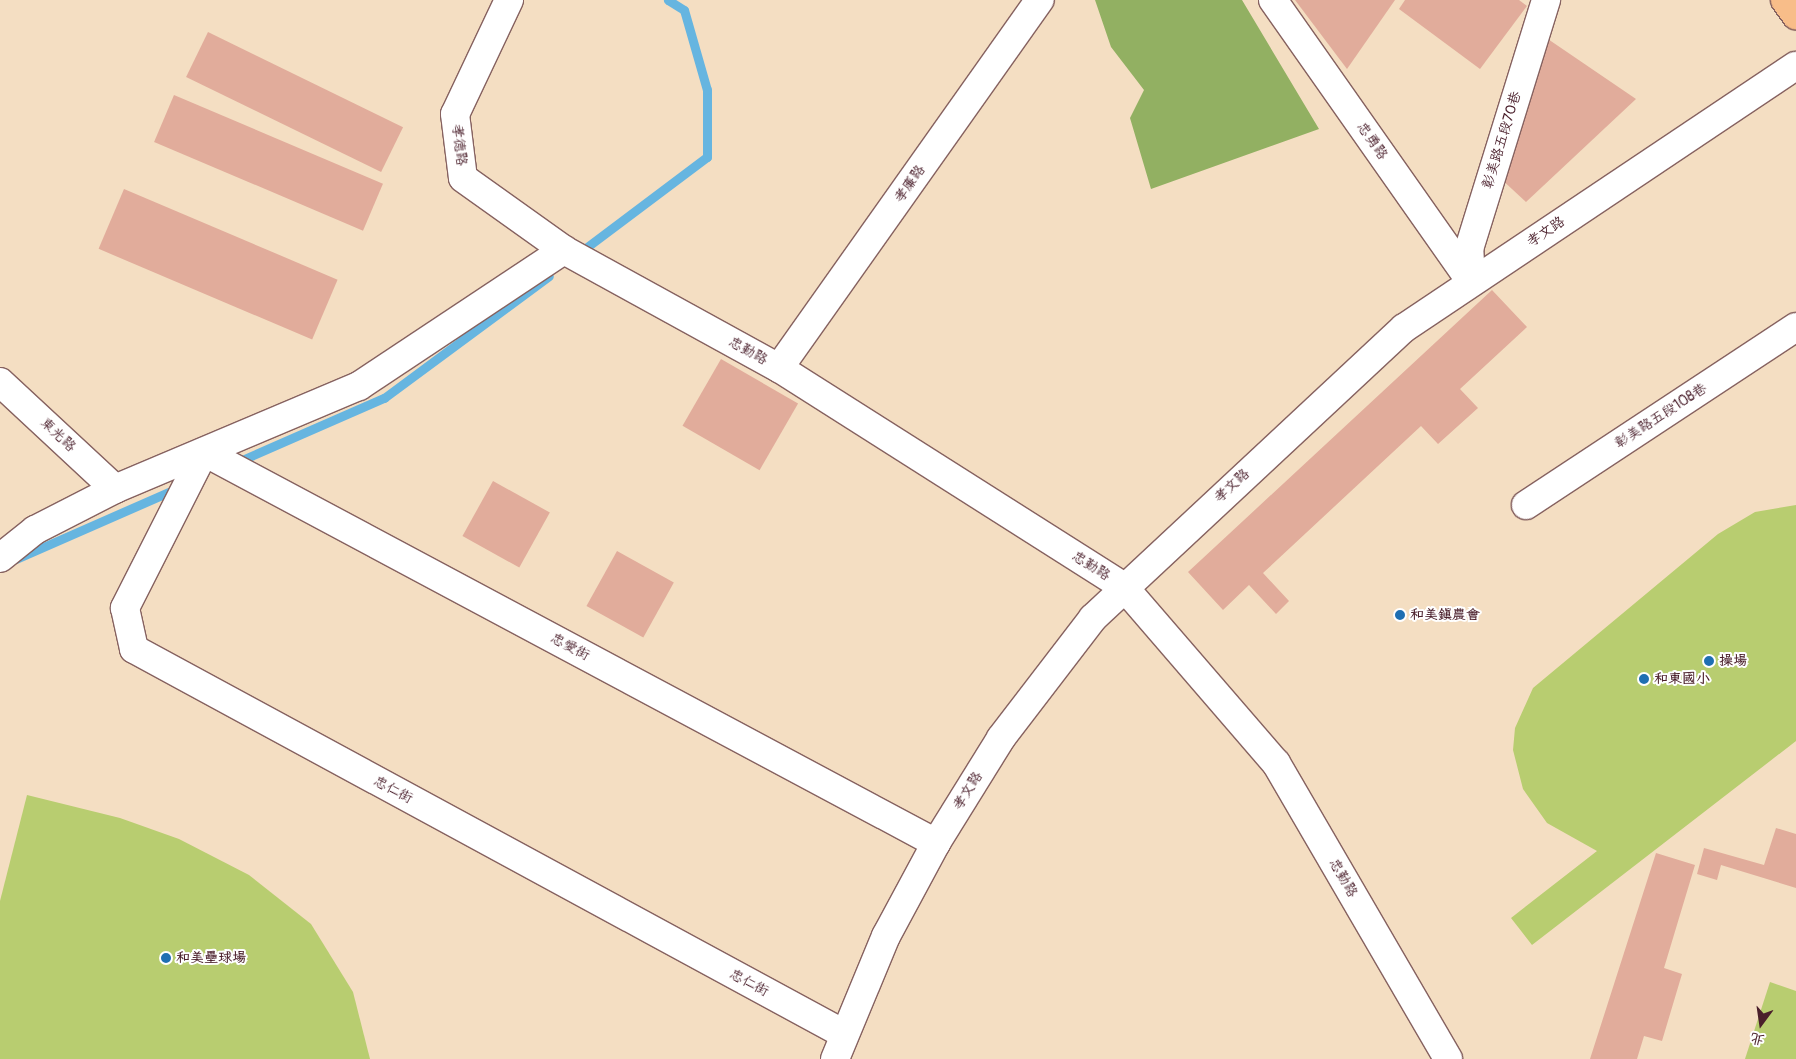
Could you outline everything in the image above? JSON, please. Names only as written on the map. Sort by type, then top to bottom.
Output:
[{"type":"main road","points":[[1785,0],[1796,15]]},
{"type":"street","name":"孝德路","points":[[509,0],[455,114],[463,178],[564,250]]},
{"type":"street","name":"孝廉路","points":[[779,368],[1040,0]]},
{"type":"street","name":"忠勇路","points":[[1273,0],[1472,282]]},
{"type":"street","name":"彰美路五段70巷","points":[[1472,282],[1469,249],[1546,0]]},
{"type":"street","name":"孝文路","points":[[835,1059],[886,936],[936,843],[1001,738],[1079,632],[1123,586],[1404,328],[1796,66]]},
{"type":"street","name":"忠勤路","points":[[564,250],[779,368],[1123,586],[1276,763],[1448,1059]]},
{"type":"street","points":[[0,558],[35,530],[115,489],[358,386],[564,250]]},
{"type":"street","name":"彰美路五段108巷","points":[[1526,505],[1796,328]]},
{"type":"street","name":"東光路","points":[[0,382],[115,489]]},
{"type":"street","name":"忠愛街","points":[[204,452],[936,843]]},
{"type":"street","name":"忠仁街","points":[[204,452],[125,608],[134,650],[844,1034]]},
{"type":"green space","points":[[1095,0],[1242,0],[1319,129],[1151,189],[1130,118],[1144,90],[1111,47]]},
{"type":"green space","points":[[1796,505],[1796,741],[1532,945],[1511,918],[1597,851],[1547,823],[1523,789],[1513,750],[1515,728],[1533,688],[1718,534],[1755,512]]},
{"type":"green space","name":"和美壘球場","points":[[27,795],[120,818],[179,839],[249,875],[311,924],[353,992],[370,1059],[0,1059],[0,901]]},
{"type":"green space","points":[[1770,982],[1796,991],[1796,1059],[1745,1059]]},
{"type":"building","points":[[1295,0],[1395,0],[1347,69]]},
{"type":"building","points":[[1405,0],[1519,0],[1527,6],[1480,69],[1399,9]]},
{"type":"building","points":[[208,32],[403,127],[381,172],[186,77]]},
{"type":"building","points":[[1542,35],[1636,99],[1526,202],[1499,177]]},
{"type":"building","points":[[174,95],[383,184],[363,231],[154,142]]},
{"type":"building","points":[[124,189],[338,280],[312,339],[99,249]]},
{"type":"building","points":[[1492,290],[1527,327],[1460,389],[1478,408],[1438,444],[1421,426],[1263,573],[1289,601],[1276,614],[1249,585],[1223,610],[1188,572]]},
{"type":"building","points":[[721,359],[798,403],[760,470],[682,426]]},
{"type":"building","points":[[493,481],[550,513],[519,568],[462,536]]},
{"type":"building","points":[[617,551],[674,583],[643,638],[586,606]]},
{"type":"building","points":[[1776,828],[1796,834],[1796,888],[1721,865],[1717,880],[1697,874],[1704,848],[1764,865]]},
{"type":"building","points":[[1656,853],[1695,865],[1664,968],[1682,974],[1662,1041],[1644,1036],[1637,1059],[1590,1059]]},
{"type":"waterway","points":[[579,253],[707,157],[707,90],[684,10],[668,0]]},
{"type":"waterway","points":[[235,463],[384,398],[549,276]]},
{"type":"waterway","points":[[16,559],[178,488]]},
{"type":"place","name":"和美鎮農會","points":[[1400,615]]},
{"type":"place","name":"操場","points":[[1709,661]]},
{"type":"place","name":"和東國小","points":[[1644,679]]},
{"type":"place","name":"和美壘球場","points":[[166,958]]}]
